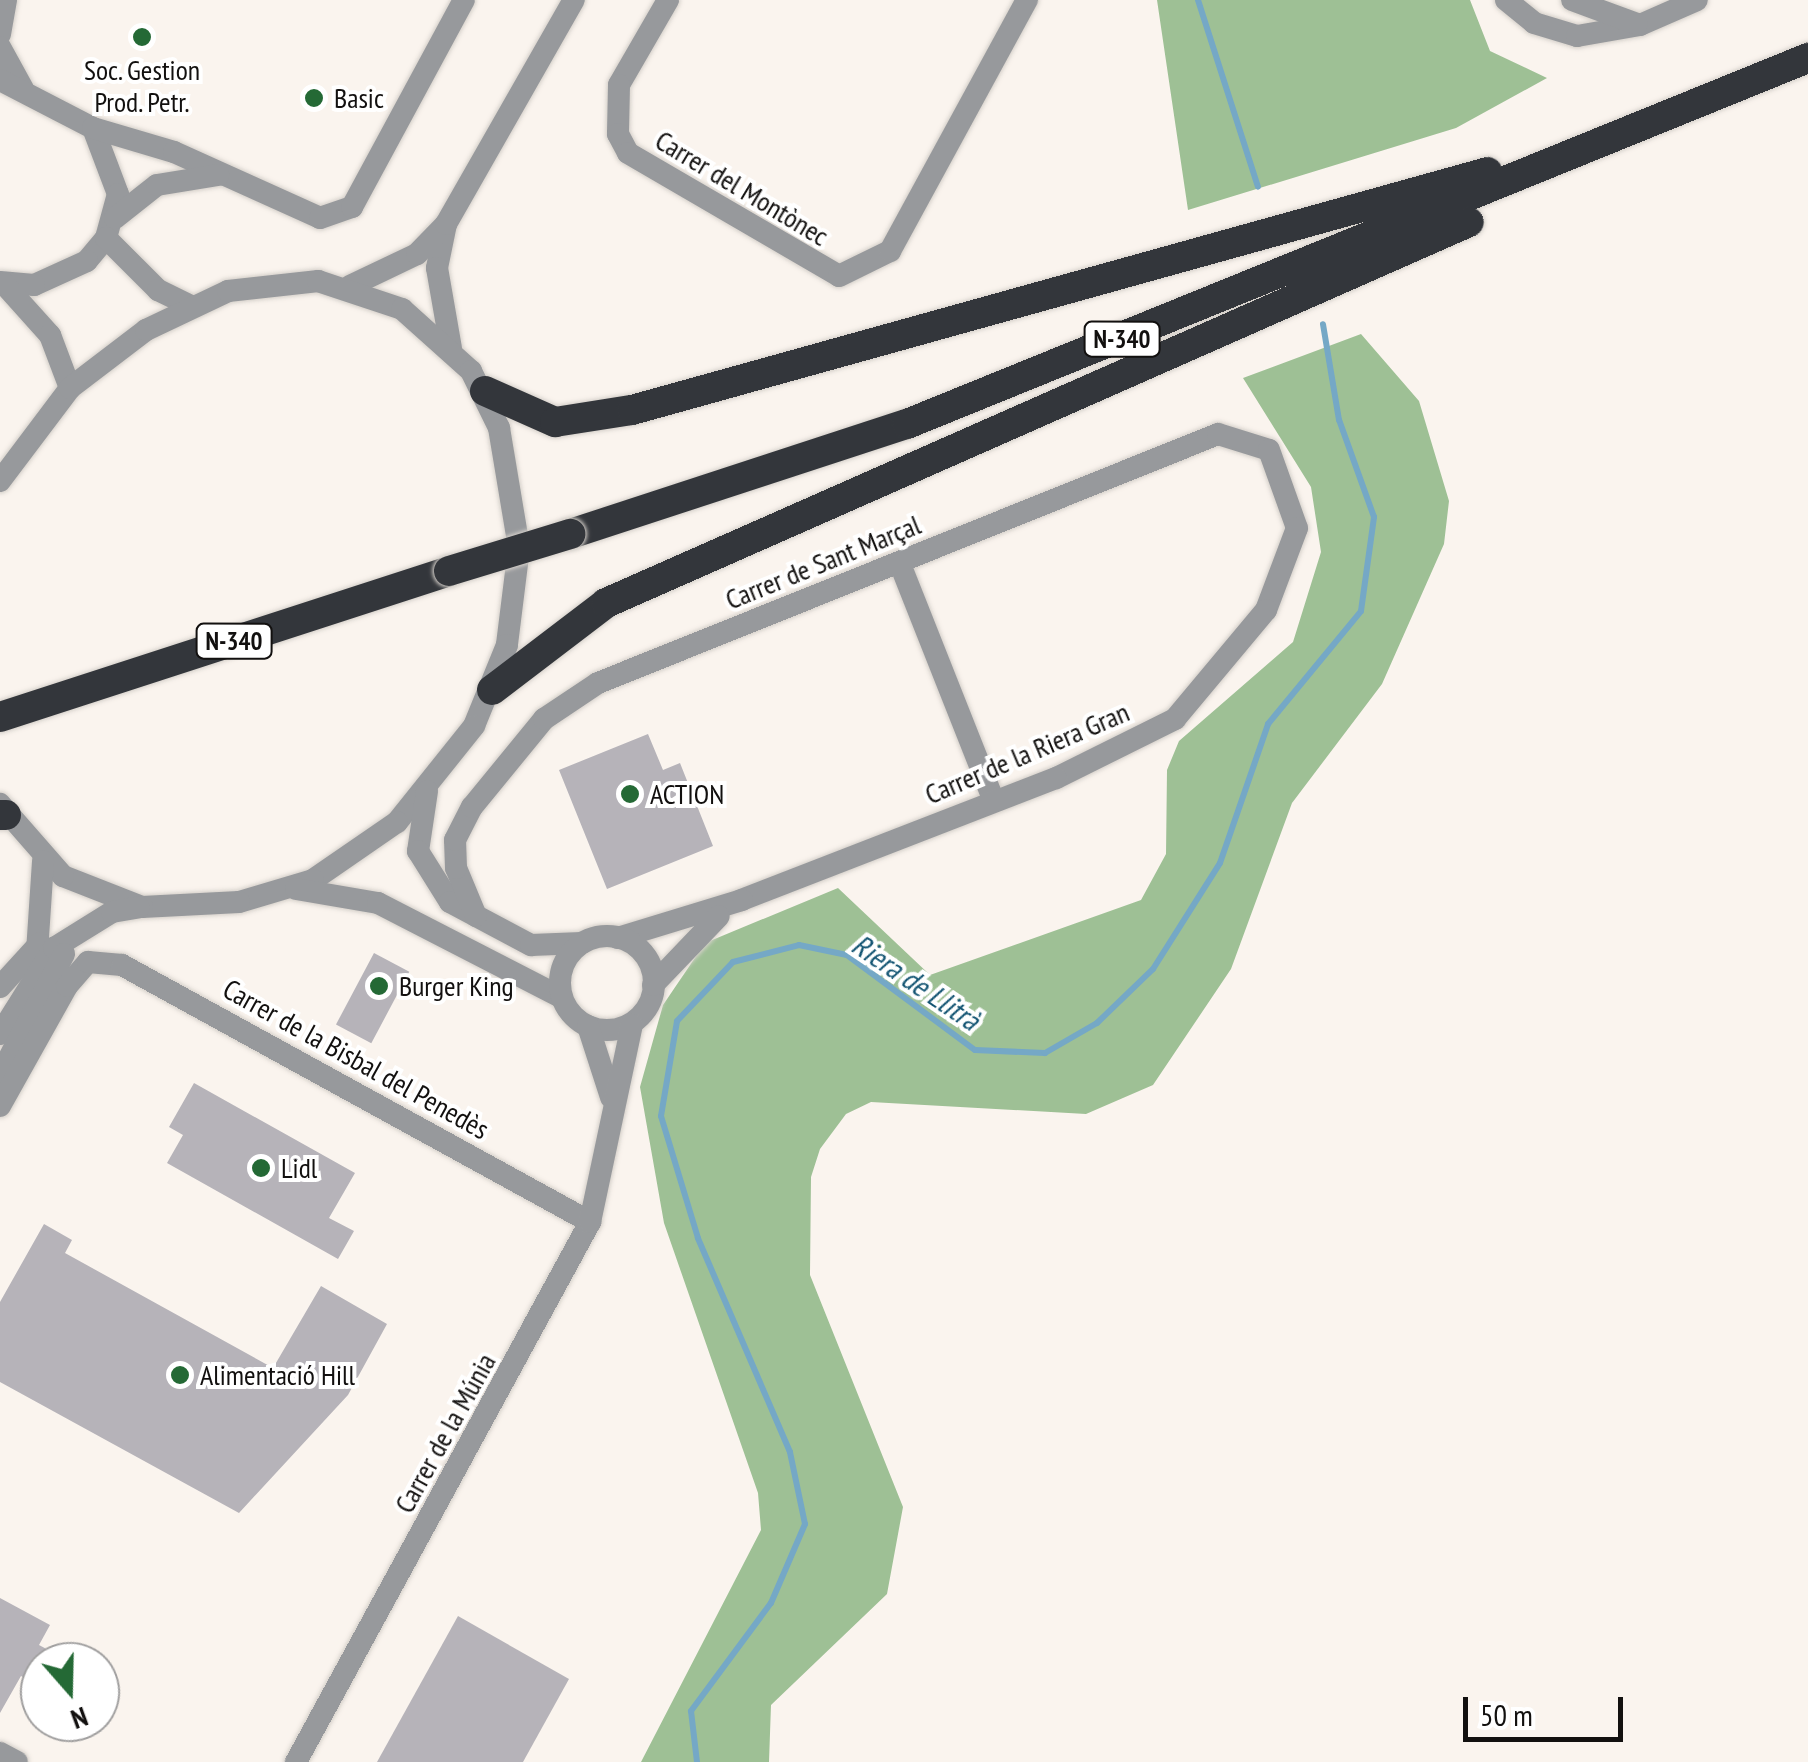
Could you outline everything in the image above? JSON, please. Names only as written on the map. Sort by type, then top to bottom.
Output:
[{"type":"highway","name":"N-340","points":[[10,714],[908,424],[1666,122],[1808,58]]},
{"type":"highway","points":[[485,390],[556,422],[632,410],[1467,180],[1608,122],[1666,122]]},
{"type":"highway","points":[[492,690],[606,603],[1626,156],[1666,122]]},
{"type":"street","points":[[0,34],[2,0]]},
{"type":"street","points":[[0,80],[93,128],[226,175],[320,218],[352,206],[464,0]]},
{"type":"street","points":[[350,286],[417,254],[446,224],[574,0]]},
{"type":"street","name":"Carrer del Montònec","points":[[668,0],[619,85],[618,134],[648,169],[811,267],[839,276],[890,251],[1027,0]]},
{"type":"street","points":[[1506,0],[1534,23],[1577,36],[1640,25],[1698,0]]},
{"type":"street","points":[[1572,0],[1640,25]]},
{"type":"street","points":[[0,47],[25,91]]},
{"type":"street","points":[[0,102],[49,102]]},
{"type":"street","points":[[93,128],[116,170],[110,228],[158,290],[189,305]]},
{"type":"street","points":[[2,283],[62,278],[157,185],[226,175]]},
{"type":"street","points":[[446,224],[437,268],[451,350]]},
{"type":"street","points":[[0,481],[70,388],[189,305],[270,282],[350,286],[402,309],[451,350],[485,390],[508,461],[518,548],[518,600],[492,690],[428,791],[348,860],[293,888],[192,909],[142,907],[79,929],[34,972]]},
{"type":"street","points":[[2,283],[50,335],[70,388]]},
{"type":"street","name":"Carrer de Sant Marçal","points":[[476,916],[462,894],[455,840],[544,719],[598,683],[1218,434],[1269,450],[1297,528]]},
{"type":"street","name":"Carrer de la Riera Gran","points":[[618,938],[742,900],[994,801],[1176,719],[1266,610],[1297,528]]},
{"type":"street","points":[[900,564],[994,801]]},
{"type":"street","points":[[293,888],[378,903],[561,997],[588,1026],[632,1024],[653,986],[648,959],[618,938],[531,945],[476,916],[426,872],[418,850],[428,791]]},
{"type":"street","points":[[2,811],[43,861],[142,907]]},
{"type":"street","points":[[0,1034],[34,972],[42,941],[43,861]]},
{"type":"street","name":"Carrer de la Riera Gran","points":[[653,986],[708,923],[742,900]]},
{"type":"street","points":[[0,1075],[79,929]]},
{"type":"street","points":[[0,987],[42,941]]},
{"type":"street","points":[[561,997],[560,973],[582,943]]},
{"type":"street","name":"Carrer de la Bisbal del Penedès","points":[[0,1106],[88,962],[122,965],[590,1222]]},
{"type":"street","name":"Carrer de la Múnia","points":[[296,1762],[590,1222],[632,1024]]},
{"type":"street","name":"Carrer de la Múnia","points":[[588,1026],[614,1121]]},
{"type":"street","points":[[0,1753],[17,1762]]},
{"type":"green space","points":[[1157,0],[1470,0],[1490,51],[1547,78],[1456,128],[1188,210]]},
{"type":"green space","points":[[1361,334],[1419,401],[1449,501],[1444,544],[1382,684],[1292,803],[1231,969],[1153,1085],[1086,1114],[871,1102],[846,1114],[820,1149],[811,1177],[810,1275],[903,1507],[887,1594],[771,1705],[769,1762],[641,1762],[761,1530],[758,1493],[664,1223],[640,1087],[663,1005],[705,943],[838,888],[930,975],[1141,900],[1166,854],[1167,770],[1179,741],[1293,642],[1321,552],[1311,487],[1243,378]]},
{"type":"building","name":"ACTION","points":[[648,734],[663,770],[680,763],[713,846],[607,889],[559,770]]},
{"type":"building","name":"Burger King","points":[[374,953],[409,972],[371,1043],[336,1025]]},
{"type":"building","name":"Lidl","points":[[194,1083],[355,1173],[329,1218],[354,1231],[338,1259],[167,1163],[183,1135],[169,1127]]},
{"type":"building","name":"Alimentació Hill","points":[[44,1224],[72,1240],[65,1253],[273,1368],[321,1286],[387,1324],[348,1395],[239,1513],[0,1382],[0,1302]]},
{"type":"building","points":[[0,1598],[50,1625],[41,1642],[20,1642],[20,1678],[0,1713]]},
{"type":"building","points":[[458,1616],[569,1679],[523,1762],[377,1762]]},
{"type":"waterway","name":"Riera de Llitrà","points":[[1198,0],[1258,187]]},
{"type":"waterway","name":"Riera de Llitrà","points":[[697,1762],[691,1711],[771,1603],[805,1524],[790,1452],[698,1238],[661,1116],[677,1021],[733,962],[799,945],[847,955],[975,1050],[1045,1053],[1097,1023],[1153,969],[1220,863],[1268,724],[1361,611],[1374,517],[1339,420],[1323,324]]},
{"type":"place","name":"Soc. Gestion Prod. Petr.","points":[[142,37]]},
{"type":"place","name":"Basic","points":[[314,98]]},
{"type":"place","name":"ACTION","points":[[630,794]]},
{"type":"place","name":"Burger King","points":[[379,986]]},
{"type":"place","name":"Lidl","points":[[261,1168]]},
{"type":"place","name":"Alimentació Hill","points":[[180,1375]]}]
